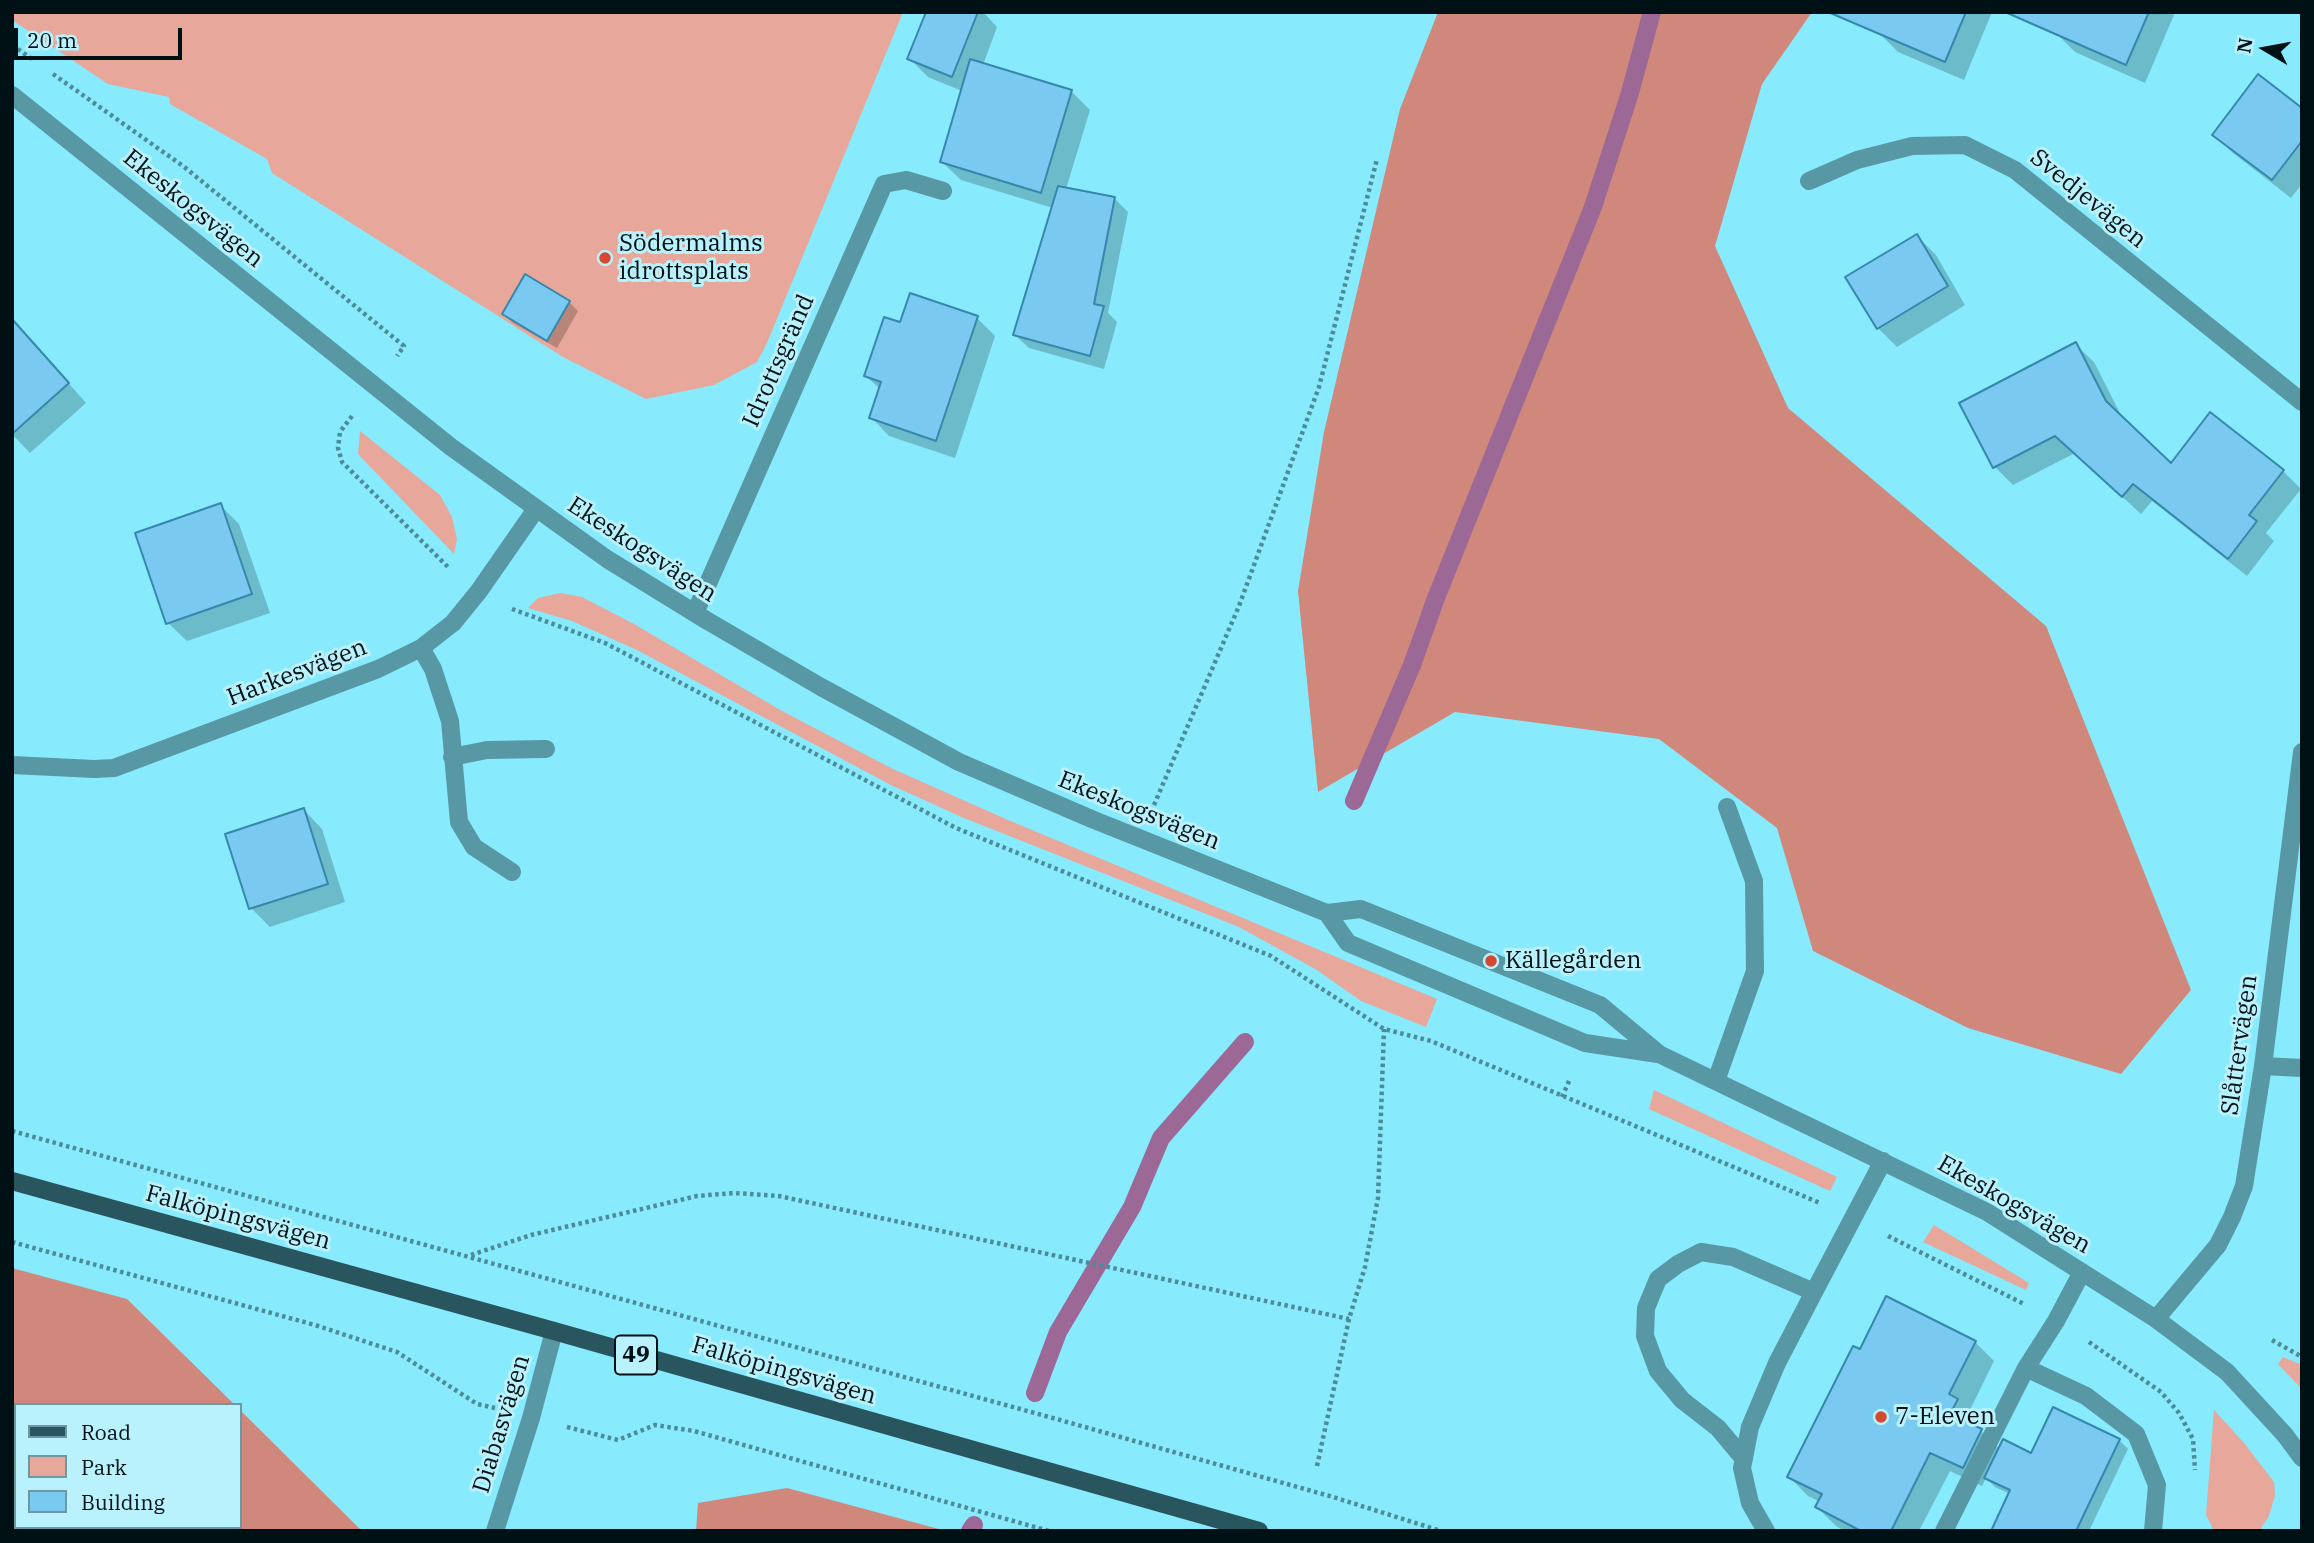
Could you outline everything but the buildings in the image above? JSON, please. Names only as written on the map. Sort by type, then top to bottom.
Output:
[{"type":"main road","name":"Falköpingsvägen","points":[[12,1181],[1259,1531]]},
{"type":"street","name":"Ekeskogsvägen","points":[[12,95],[374,387],[607,559],[695,613],[821,687],[959,761],[1327,913],[1361,909],[1600,1005],[1659,1054],[1987,1212],[2157,1319],[2227,1372],[2285,1435],[2302,1458]]},
{"type":"street","name":"Svedjevägen","points":[[1809,181],[1857,160],[1912,146],[1965,145],[2015,170],[2302,402]]},
{"type":"street","name":"Idrottsgränd","points":[[695,613],[884,184],[906,180],[943,191]]},
{"type":"street","name":"Harkesvägen","points":[[12,765],[114,768],[378,669],[421,648],[453,623],[479,591],[536,509]]},
{"type":"street","points":[[421,648],[433,669],[450,721],[459,822],[474,847],[512,872]]},
{"type":"street","points":[[452,757],[487,750],[546,749]]},
{"type":"street","name":"Slåttervägen","points":[[2157,1319],[2218,1245],[2244,1186],[2263,1066],[2302,752]]},
{"type":"street","points":[[1716,1081],[1755,971],[1754,881],[1727,807]]},
{"type":"street","name":"Ekeskogsvägen","points":[[1327,913],[1348,943],[1472,996],[1585,1043],[1659,1054]]},
{"type":"street","points":[[2263,1066],[2302,1069]]},
{"type":"street","points":[[1766,1531],[1749,1503],[1742,1468],[1750,1427],[1792,1332],[1884,1161]]},
{"type":"street","points":[[1744,1459],[1718,1428],[1682,1399],[1658,1371],[1645,1336],[1646,1308],[1658,1279],[1701,1252],[1733,1257],[1814,1292]]},
{"type":"street","points":[[1944,1531],[2026,1368],[2056,1321],[2082,1272]]},
{"type":"street","name":"Diabasvägen","points":[[495,1531],[531,1418],[554,1331]]},
{"type":"street","points":[[2026,1368],[2086,1396],[2136,1434],[2157,1485],[2153,1531]]},
{"type":"path","points":[[12,46],[41,66]]},
{"type":"path","points":[[52,74],[183,166],[404,346],[397,356]]},
{"type":"path","points":[[1140,838],[1239,606],[1319,387],[1377,159]]},
{"type":"path","points":[[348,422],[340,432],[338,448],[342,462],[455,572]]},
{"type":"path","points":[[513,610],[605,643],[956,828],[1271,956],[1384,1029],[1431,1041],[1824,1205]]},
{"type":"path","points":[[1317,1466],[1349,1320],[1365,1267],[1378,1198],[1384,1029]]},
{"type":"path","points":[[12,1131],[1307,1490],[1441,1531]]},
{"type":"path","points":[[469,1256],[531,1235],[697,1196],[734,1193],[779,1196],[1349,1320]]},
{"type":"path","points":[[1894,1239],[2025,1305]]},
{"type":"path","points":[[12,1242],[315,1325],[397,1352],[477,1404]]},
{"type":"path","points":[[2272,1340],[2302,1357]]},
{"type":"path","points":[[602,1436],[618,1440],[655,1425],[694,1431],[1049,1531]]},
{"type":"green space","name":"Södermalms idrottsplats","points":[[12,12],[903,12],[757,362],[714,385],[646,399],[563,357],[272,173],[267,159],[170,104],[169,97],[108,84],[12,20]]},
{"type":"green space","points":[[360,431],[440,495],[452,517],[457,539],[454,554],[358,454]]},
{"type":"green space","points":[[560,593],[582,597],[634,624],[782,711],[893,769],[1008,820],[1437,999],[1426,1027],[1361,1001],[1317,970],[1239,927],[964,818],[891,785],[637,650],[572,621],[528,608],[538,598]]},
{"type":"green space","points":[[1654,1090],[1837,1177],[1830,1191],[1649,1109]]},
{"type":"green space","points":[[1934,1225],[2029,1283],[2026,1290],[1923,1242]]},
{"type":"green space","points":[[2283,1357],[2302,1365],[2302,1389],[2278,1364]]},
{"type":"green space","points":[[2214,1410],[2274,1482],[2275,1495],[2269,1516],[2259,1531],[2214,1531],[2206,1515]]},
{"type":"shaded area","points":[[1438,12],[1812,12],[1762,84],[1715,246],[1788,408],[2046,626],[2191,990],[2121,1074],[1968,1028],[1813,951],[1777,828],[1659,739],[1455,712],[1318,792],[1298,591],[1324,432],[1400,109]]},
{"type":"shaded area","points":[[12,1268],[127,1299],[233,1403],[14,1403],[14,1529],[242,1529],[242,1412],[362,1531],[12,1531]]},
{"type":"shaded area","points":[[787,1488],[946,1531],[696,1531],[698,1503]]},
{"type":"waterway","points":[[1354,801],[1412,665],[1436,598],[1593,207],[1629,96],[1652,12]]},
{"type":"waterway","points":[[1035,1393],[1058,1332],[1132,1207],[1161,1138],[1245,1042]]},
{"type":"waterway","points":[[970,1531],[974,1525]]},
{"type":"place","name":"Södermalms idrottsplats","points":[[605,258]]},
{"type":"place","name":"Källegården","points":[[1491,961]]},
{"type":"place","name":"7-Eleven","points":[[1881,1417]]}]
